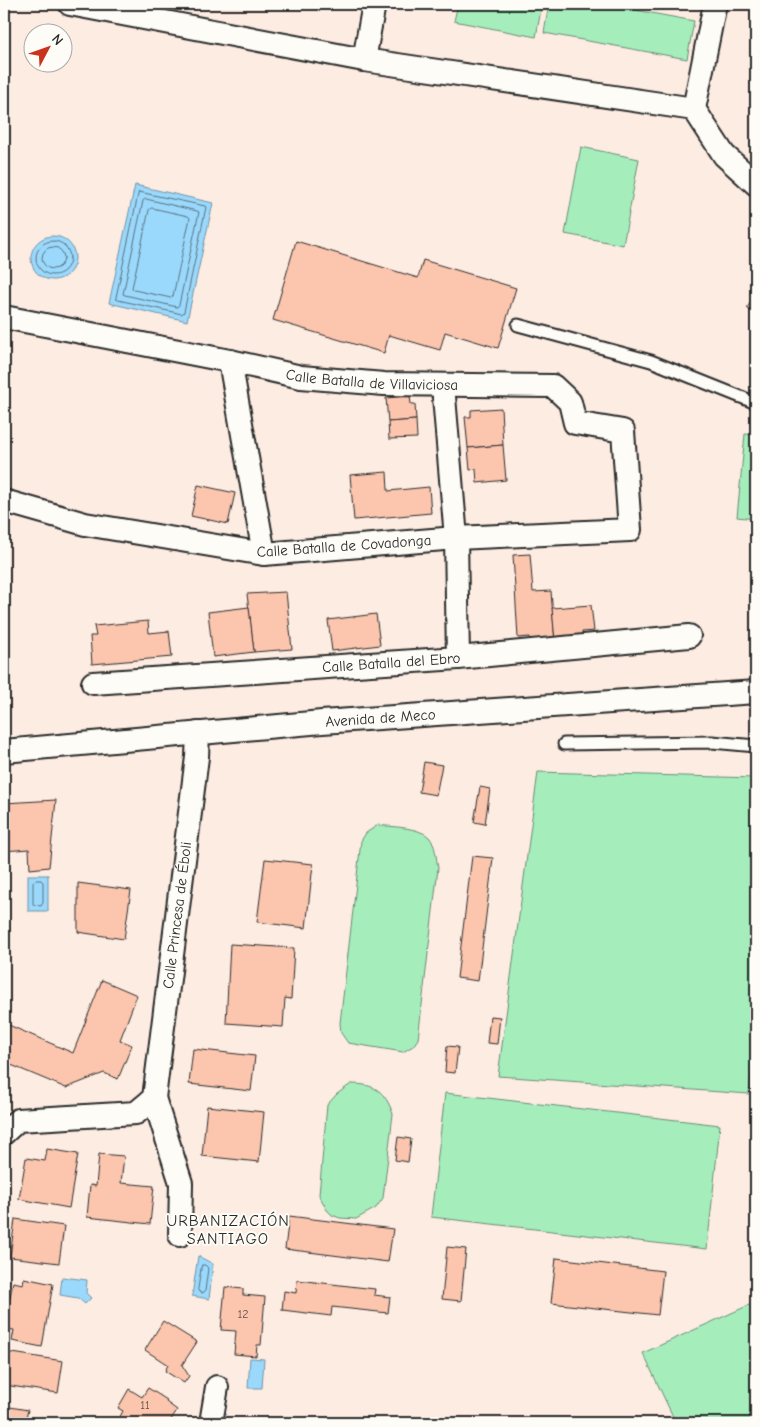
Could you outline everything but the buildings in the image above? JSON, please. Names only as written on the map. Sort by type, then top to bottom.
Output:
[{"type":"street","points":[[70,4],[364,60],[694,109]]},
{"type":"street","points":[[364,60],[374,4]]},
{"type":"street","points":[[714,4],[694,109],[724,155],[756,184]]},
{"type":"street","name":"Calle Batalla de Villaviciosa","points":[[4,317],[230,361],[301,377],[384,384],[553,386],[570,402],[576,424],[623,431],[630,530]]},
{"type":"street","points":[[230,361],[264,554]]},
{"type":"street","points":[[443,385],[456,538],[458,658]]},
{"type":"street","name":"Calle Batalla de Covadonga","points":[[4,502],[85,524],[264,554],[456,538],[630,530]]},
{"type":"street","name":"Calle Batalla del Ebro","points":[[93,683],[458,658],[689,636]]},
{"type":"street","name":"Avenida de Meco","points":[[4,752],[322,722],[756,692]]},
{"type":"street","name":"Calle Princesa de Éboli","points":[[180,1235],[181,1183],[154,1098],[197,757],[198,733]]},
{"type":"street","points":[[4,1133],[18,1120],[136,1113],[154,1098]]},
{"type":"street","points":[[211,1423],[217,1387]]},
{"type":"lane","points":[[518,325],[650,361],[756,403]]},
{"type":"lane","points":[[564,744],[712,742],[756,746]]},
{"type":"green space","points":[[458,4],[542,4],[536,37],[454,21]]},
{"type":"green space","points":[[549,4],[603,4],[694,21],[687,59],[544,33]]},
{"type":"green space","points":[[581,147],[639,159],[623,245],[565,234]]},
{"type":"green space","points":[[745,434],[756,435],[756,519],[737,517]]},
{"type":"green space","points":[[538,772],[756,778],[756,1038],[749,1094],[498,1076]]},
{"type":"green space","points":[[378,825],[412,829],[425,834],[433,844],[438,868],[418,1039],[413,1046],[403,1052],[348,1043],[341,1033],[340,1023],[361,841],[366,833]]},
{"type":"green space","points":[[351,1084],[367,1085],[378,1090],[383,1094],[393,1114],[383,1198],[376,1208],[356,1219],[340,1218],[332,1215],[319,1195],[327,1105],[337,1094]]},
{"type":"green space","points":[[445,1093],[720,1125],[707,1249],[431,1217]]},
{"type":"green space","points":[[756,1302],[756,1423],[676,1423],[643,1353]]},
{"type":"water","points":[[135,185],[213,203],[187,321],[109,303]]},
{"type":"water","points":[[49,236],[57,236],[69,242],[75,258],[69,274],[57,280],[49,280],[37,274],[31,262],[31,254],[37,242]]},
{"type":"water","points":[[28,875],[48,875],[48,911],[28,911]]},
{"type":"water","points":[[198,1256],[213,1264],[209,1299],[192,1296]]},
{"type":"water","points":[[62,1277],[87,1280],[86,1293],[91,1298],[85,1304],[78,1298],[60,1295]]},
{"type":"water","points":[[250,1358],[264,1359],[262,1388],[248,1388]]},
{"type":"district","name":"URBANIZACIÓN SANTIAGO","points":[[228,1229]]}]
